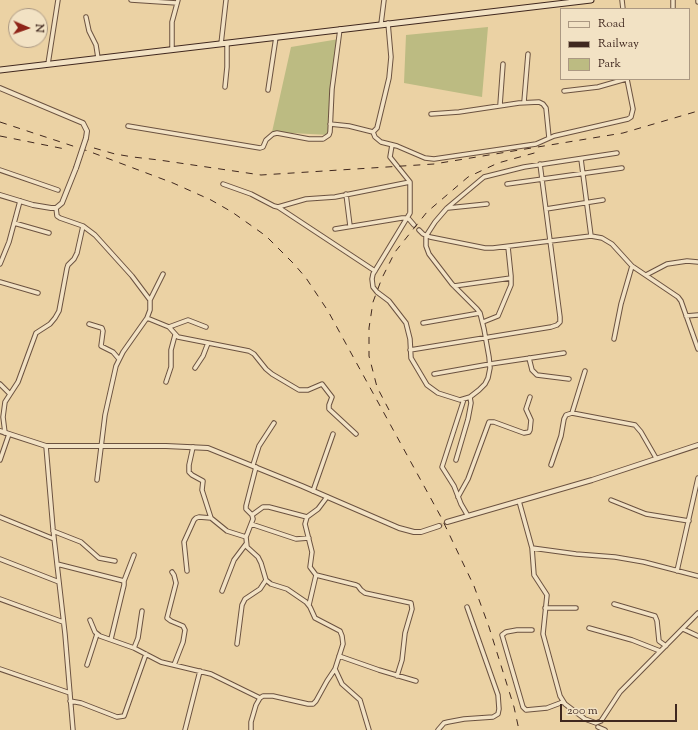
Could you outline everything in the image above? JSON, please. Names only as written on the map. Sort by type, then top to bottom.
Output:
[{"type":"main road","points":[[0,70],[276,37],[340,31],[388,23],[541,3],[591,0]]},
{"type":"street","points":[[48,64],[58,0]]},
{"type":"street","points":[[131,0],[177,1],[172,22],[172,50]]},
{"type":"street","points":[[225,87],[227,67],[224,43],[226,0]]},
{"type":"street","points":[[381,24],[384,0]]},
{"type":"street","points":[[86,17],[89,31],[96,45],[98,58]]},
{"type":"street","points":[[373,132],[377,128],[389,78],[391,57],[388,23]]},
{"type":"street","points":[[128,126],[260,148],[263,147],[266,140],[273,134],[277,133],[324,139],[329,135],[332,89],[340,31]]},
{"type":"street","points":[[268,90],[276,37]]},
{"type":"street","points":[[524,102],[528,54]]},
{"type":"street","points":[[500,105],[503,64]]},
{"type":"street","points":[[564,91],[598,87],[622,80]]},
{"type":"street","points":[[330,124],[349,126],[373,132],[381,142],[425,158],[434,159],[536,144],[549,138],[631,117],[633,114],[633,109],[626,80]]},
{"type":"street","points":[[0,88],[83,123],[87,132],[76,168],[62,203],[56,208],[20,201],[0,195]]},
{"type":"street","points":[[431,114],[459,112],[524,102],[539,102],[545,105],[549,138]]},
{"type":"street","points":[[392,145],[390,157],[410,182],[411,207],[408,218],[372,278],[375,290],[389,301],[406,323],[409,331],[411,358],[427,386],[438,394],[454,399],[464,399],[470,397],[479,390],[487,381],[490,374],[490,364],[480,313],[454,286],[429,254],[426,246],[426,236],[435,222],[447,208],[484,177],[524,166],[617,153]]},
{"type":"street","points":[[581,159],[591,236]]},
{"type":"street","points":[[410,350],[551,327],[560,322],[540,164]]},
{"type":"street","points":[[507,184],[622,168]]},
{"type":"street","points":[[0,170],[58,190]]},
{"type":"street","points":[[278,207],[306,199],[346,194],[410,182]]},
{"type":"street","points":[[223,184],[251,194],[278,207],[375,271]]},
{"type":"street","points":[[346,194],[350,226]]},
{"type":"street","points":[[546,209],[603,200]]},
{"type":"street","points":[[0,264],[9,242],[20,201]]},
{"type":"street","points":[[447,208],[487,204]]},
{"type":"street","points":[[56,208],[57,216],[83,226],[95,235],[132,276],[150,300]]},
{"type":"street","points":[[335,229],[398,218],[408,218],[414,225]]},
{"type":"street","points":[[14,223],[49,233]]},
{"type":"street","points":[[0,460],[7,434],[3,417],[3,409],[18,382],[36,333],[50,324],[59,311],[67,268],[77,253],[83,226]]},
{"type":"street","points":[[418,230],[426,236],[484,248],[508,247],[591,236],[602,238],[608,241],[632,266],[678,297],[698,349]]},
{"type":"street","points":[[482,322],[498,316],[511,285],[508,247]]},
{"type":"street","points":[[646,275],[667,264],[687,261],[698,262]]},
{"type":"street","points":[[614,339],[621,304],[632,266]]},
{"type":"street","points":[[97,480],[105,415],[113,375],[123,352],[147,318],[150,310],[150,300],[163,274]]},
{"type":"street","points":[[454,286],[511,278]]},
{"type":"street","points":[[0,282],[38,293]]},
{"type":"street","points":[[423,323],[480,313]]},
{"type":"street","points":[[686,316],[698,314]]},
{"type":"street","points":[[147,318],[169,326],[175,335],[181,338],[252,352],[272,374],[299,390],[308,390],[322,384],[332,397],[329,409],[356,434]]},
{"type":"street","points":[[169,326],[188,320],[206,327]]},
{"type":"street","points":[[88,324],[102,328],[104,331],[101,346],[113,352],[119,359]]},
{"type":"street","points":[[166,382],[175,335]]},
{"type":"street","points":[[195,368],[203,356],[208,343]]},
{"type":"street","points":[[434,374],[564,353]]},
{"type":"street","points":[[528,358],[532,370],[537,375],[569,379]]},
{"type":"street","points":[[572,413],[585,371]]},
{"type":"street","points":[[0,384],[10,394]]},
{"type":"street","points":[[456,460],[468,419],[471,403],[470,397]]},
{"type":"street","points":[[458,497],[468,479],[489,422],[494,422],[524,433],[529,432],[531,420],[526,409],[530,397]]},
{"type":"street","points":[[464,399],[442,467],[454,486],[461,504],[468,516]]},
{"type":"street","points":[[551,465],[561,436],[564,419],[566,415],[572,413],[635,425],[641,432],[656,458]]},
{"type":"street","points":[[252,514],[246,509],[246,506],[254,466],[259,446],[274,423]]},
{"type":"street","points":[[0,431],[46,446],[204,447],[254,466],[399,528],[421,532],[439,526]]},
{"type":"street","points":[[313,491],[333,434]]},
{"type":"street","points":[[447,522],[592,480],[698,445]]},
{"type":"street","points":[[46,446],[73,730]]},
{"type":"street","points":[[193,447],[189,472],[203,481],[202,490],[212,518],[227,531],[246,537]]},
{"type":"street","points":[[677,571],[698,478]]},
{"type":"street","points":[[327,497],[318,509],[307,517],[305,524],[312,552],[310,568],[316,575],[356,585],[365,593],[411,603],[412,609],[405,633],[402,660],[397,676]]},
{"type":"street","points":[[611,500],[646,514],[689,521]]},
{"type":"street","points":[[519,501],[532,548],[534,574],[546,596],[543,634],[563,702],[585,719],[605,730]]},
{"type":"street","points":[[252,514],[260,509],[269,507],[307,517]]},
{"type":"street","points":[[251,730],[253,712],[260,698],[263,696],[273,696],[313,704],[335,669],[340,656],[342,644],[342,636],[340,631],[315,618],[309,605],[286,589],[266,580],[258,557],[247,547],[246,544],[246,537],[251,524],[252,514]]},
{"type":"street","points":[[0,517],[54,539]]},
{"type":"street","points":[[187,570],[184,542],[194,520],[199,517],[212,518]]},
{"type":"street","points":[[251,524],[296,539],[309,538]]},
{"type":"street","points":[[53,531],[81,542],[100,558],[115,561]]},
{"type":"street","points":[[222,591],[234,560],[246,544]]},
{"type":"street","points":[[532,548],[576,554],[615,557],[698,576]]},
{"type":"street","points":[[110,639],[124,581],[134,555]]},
{"type":"street","points":[[0,559],[59,582]]},
{"type":"street","points":[[57,564],[124,581]]},
{"type":"street","points":[[172,572],[176,583],[167,618],[183,626],[185,630],[183,642],[174,665]]},
{"type":"street","points":[[309,605],[316,575]]},
{"type":"street","points":[[237,644],[242,605],[245,599],[260,589],[266,580]]},
{"type":"street","points":[[0,599],[63,622]]},
{"type":"street","points":[[614,604],[655,616],[658,622],[659,641],[666,646]]},
{"type":"street","points":[[438,730],[440,726],[448,722],[464,719],[493,717],[498,714],[498,695],[467,607]]},
{"type":"street","points":[[545,608],[576,608]]},
{"type":"street","points":[[134,648],[138,638],[142,611]]},
{"type":"street","points":[[598,727],[620,692],[698,613]]},
{"type":"street","points":[[90,620],[97,634],[134,648],[161,662],[200,671],[226,680],[260,698]]},
{"type":"street","points":[[589,628],[632,640],[660,652]]},
{"type":"street","points":[[683,629],[698,636]]},
{"type":"street","points":[[532,630],[517,630],[506,632],[502,635],[522,708],[526,710],[547,708],[563,702]]},
{"type":"street","points":[[87,665],[97,634]]},
{"type":"street","points":[[70,702],[81,703],[117,717],[124,716],[146,654]]},
{"type":"street","points":[[340,656],[416,681]]},
{"type":"street","points":[[0,669],[70,693]]},
{"type":"street","points":[[335,669],[342,684],[360,700],[369,730]]},
{"type":"street","points":[[185,730],[200,671]]},
{"type":"green space","points":[[488,27],[482,97],[404,83],[406,35]]},
{"type":"green space","points":[[339,39],[329,135],[272,132],[291,47]]},
{"type":"tunnel","points":[[439,526],[447,522]]},
{"type":"railway","points":[[94,148],[133,157],[261,175],[434,164],[623,133],[698,111]]},
{"type":"railway","points":[[0,122],[88,151],[173,183],[211,200],[232,212],[266,236],[306,278],[328,311],[441,517],[474,586],[489,627],[514,707],[519,730]]},
{"type":"railway","points":[[0,136],[65,149]]},
{"type":"railway","points":[[389,410],[377,387],[369,356],[369,328],[373,302],[382,278],[395,252],[427,212],[468,177],[498,163],[538,152]]}]
